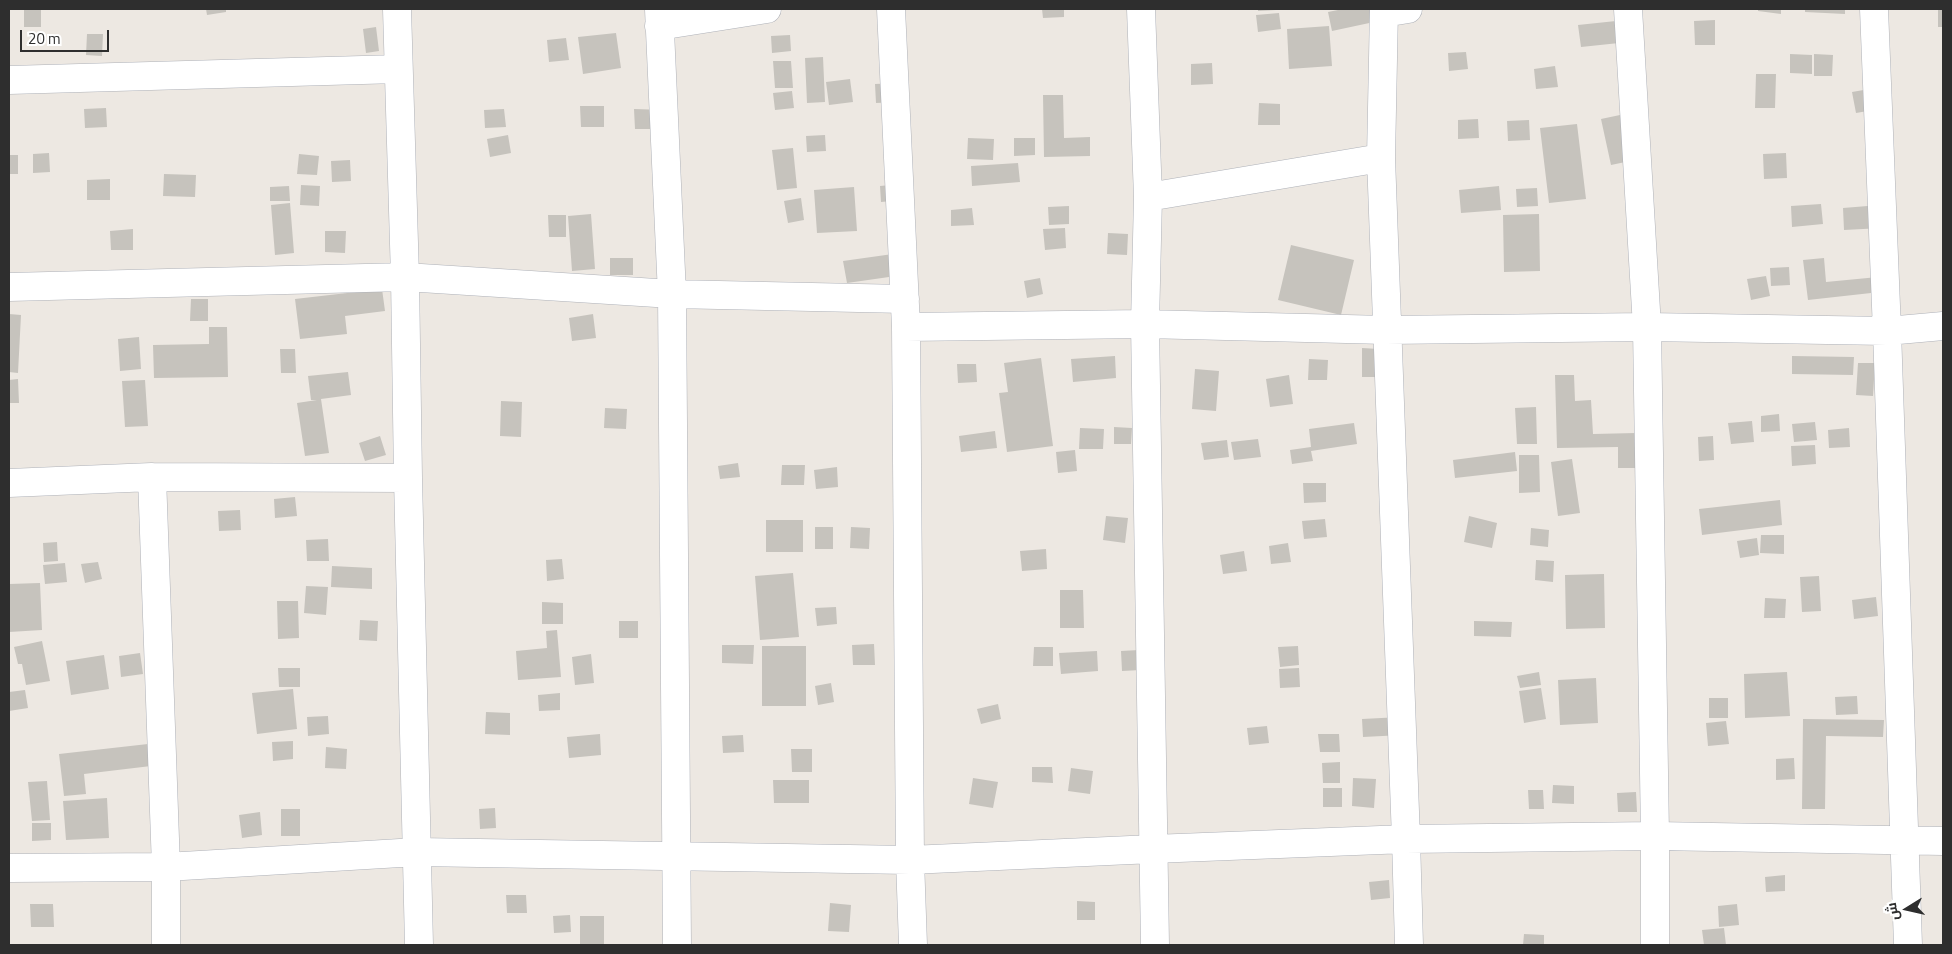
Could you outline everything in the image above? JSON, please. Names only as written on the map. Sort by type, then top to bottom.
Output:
[{"type":"street","points":[[396,9],[405,277],[419,945]]},
{"type":"street","points":[[677,945],[672,294],[659,18],[767,9]]},
{"type":"street","points":[[891,9],[906,327],[910,860],[913,945]]},
{"type":"street","points":[[1141,9],[1148,197],[1145,324],[1155,945]]},
{"type":"street","points":[[1628,9],[1648,327],[1655,945]]},
{"type":"street","points":[[1874,9],[1908,945]]},
{"type":"street","points":[[1392,10],[1381,158],[1409,945]]},
{"type":"street","points":[[9,80],[398,70]]},
{"type":"street","points":[[1148,197],[1381,158]]},
{"type":"street","points":[[9,287],[405,277],[672,294],[905,299]]},
{"type":"street","points":[[906,327],[1145,324],[1386,330],[1648,327],[1887,331],[1943,326]]},
{"type":"street","points":[[9,483],[152,477],[408,478]]},
{"type":"street","points":[[152,477],[166,867],[166,945]]},
{"type":"street","points":[[9,868],[166,867],[417,852],[910,860],[1406,839],[1655,836],[1943,841]]},
{"type":"building","points":[[24,9],[41,9],[41,27],[24,27]]},
{"type":"building","points":[[206,9],[226,9],[226,12],[207,15]]},
{"type":"building","points":[[1042,9],[1064,9],[1064,17],[1043,18]]},
{"type":"building","points":[[1258,9],[1276,9],[1276,10],[1258,11]]},
{"type":"building","points":[[1343,9],[1371,9],[1374,22],[1332,31],[1328,12]]},
{"type":"building","points":[[1758,9],[1781,9],[1781,14],[1758,11]]},
{"type":"building","points":[[1805,9],[1845,9],[1845,14],[1805,12]]},
{"type":"building","points":[[1938,9],[1943,9],[1943,27],[1938,27]]},
{"type":"building","points":[[1279,13],[1281,29],[1258,32],[1256,15]]},
{"type":"building","points":[[1715,20],[1715,45],[1695,45],[1694,21]]},
{"type":"building","points":[[1616,21],[1619,43],[1581,47],[1578,25]]},
{"type":"building","points":[[1329,26],[1332,66],[1289,69],[1287,29]]},
{"type":"building","points":[[376,27],[379,51],[366,53],[363,29]]},
{"type":"building","points":[[616,33],[621,68],[583,74],[578,37]]},
{"type":"building","points":[[87,34],[103,34],[102,56],[86,55]]},
{"type":"building","points":[[790,35],[791,51],[772,53],[771,36]]},
{"type":"building","points":[[566,38],[569,60],[549,62],[547,40]]},
{"type":"building","points":[[1466,52],[1468,69],[1449,71],[1448,53]]},
{"type":"building","points":[[1790,54],[1812,55],[1812,74],[1790,73]]},
{"type":"building","points":[[1814,54],[1833,55],[1832,76],[1814,76]]},
{"type":"building","points":[[823,57],[825,102],[807,103],[805,58]]},
{"type":"building","points":[[773,61],[791,61],[793,88],[775,88]]},
{"type":"building","points":[[1212,63],[1213,84],[1191,85],[1191,64]]},
{"type":"building","points":[[1555,66],[1558,87],[1536,89],[1534,69]]},
{"type":"building","points":[[1756,74],[1776,74],[1775,108],[1755,108]]},
{"type":"building","points":[[850,79],[853,102],[829,105],[826,82]]},
{"type":"building","points":[[896,83],[897,102],[876,103],[875,84]]},
{"type":"building","points":[[1881,87],[1885,108],[1856,113],[1852,92]]},
{"type":"building","points":[[792,91],[794,108],[775,110],[773,93]]},
{"type":"building","points":[[1043,95],[1063,95],[1064,138],[1090,137],[1090,156],[1044,157]]},
{"type":"building","points":[[1259,103],[1280,104],[1280,125],[1258,125]]},
{"type":"building","points":[[580,106],[604,106],[604,127],[581,127]]},
{"type":"building","points":[[106,108],[107,127],[85,128],[84,109]]},
{"type":"building","points":[[504,109],[506,127],[485,128],[484,110]]},
{"type":"building","points":[[634,109],[665,110],[665,129],[635,129]]},
{"type":"building","points":[[1620,115],[1630,161],[1611,165],[1601,119]]},
{"type":"building","points":[[1478,119],[1479,138],[1458,139],[1458,120]]},
{"type":"building","points":[[1529,120],[1530,140],[1508,141],[1507,121]]},
{"type":"building","points":[[1577,124],[1586,199],[1549,203],[1540,128]]},
{"type":"building","points":[[508,135],[511,153],[490,157],[487,139]]},
{"type":"building","points":[[825,135],[826,151],[807,152],[806,136]]},
{"type":"building","points":[[968,138],[994,139],[993,160],[967,159]]},
{"type":"building","points":[[1014,138],[1035,138],[1035,155],[1014,156]]},
{"type":"building","points":[[793,148],[797,188],[777,190],[772,150]]},
{"type":"building","points":[[49,153],[50,172],[33,173],[33,154]]},
{"type":"building","points":[[1786,153],[1787,178],[1764,179],[1763,154]]},
{"type":"building","points":[[299,154],[319,156],[317,175],[297,174]]},
{"type":"building","points":[[9,155],[18,155],[18,174],[9,174]]},
{"type":"building","points":[[350,160],[351,181],[332,182],[331,161]]},
{"type":"building","points":[[1018,163],[1020,182],[972,186],[971,166]]},
{"type":"building","points":[[164,174],[196,175],[195,197],[163,196]]},
{"type":"building","points":[[110,179],[110,200],[87,200],[87,180]]},
{"type":"building","points":[[901,184],[902,200],[881,202],[880,186]]},
{"type":"building","points":[[301,185],[320,186],[319,206],[300,205]]},
{"type":"building","points":[[289,186],[290,201],[270,201],[270,187]]},
{"type":"building","points":[[1499,186],[1501,210],[1461,213],[1459,190]]},
{"type":"building","points":[[854,187],[857,231],[817,233],[814,190]]},
{"type":"building","points":[[1537,188],[1538,206],[1517,207],[1516,189]]},
{"type":"building","points":[[801,198],[804,220],[788,223],[784,201]]},
{"type":"building","points":[[290,203],[294,253],[275,255],[271,205]]},
{"type":"building","points":[[1821,204],[1823,224],[1792,227],[1791,206]]},
{"type":"building","points":[[1880,205],[1882,228],[1844,230],[1843,208]]},
{"type":"building","points":[[1069,206],[1069,224],[1049,225],[1048,207]]},
{"type":"building","points":[[972,208],[974,225],[951,226],[951,210]]},
{"type":"building","points":[[591,214],[595,269],[572,271],[568,216]]},
{"type":"building","points":[[1539,214],[1540,271],[1504,272],[1503,215]]},
{"type":"building","points":[[548,215],[566,215],[566,237],[549,237]]},
{"type":"building","points":[[1065,228],[1066,248],[1045,250],[1043,229]]},
{"type":"building","points":[[133,229],[133,250],[111,250],[110,231]]},
{"type":"building","points":[[325,231],[346,231],[345,253],[325,252]]},
{"type":"building","points":[[1108,233],[1128,234],[1127,255],[1107,254]]},
{"type":"building","points":[[1291,245],[1354,260],[1341,315],[1278,300]]},
{"type":"building","points":[[900,253],[903,275],[847,283],[843,261]]},
{"type":"building","points":[[610,258],[633,258],[633,275],[610,275]]},
{"type":"building","points":[[1824,258],[1826,282],[1878,277],[1880,292],[1808,300],[1803,260]]},
{"type":"building","points":[[1789,267],[1790,285],[1771,286],[1770,268]]},
{"type":"building","points":[[1766,276],[1770,296],[1751,300],[1747,279]]},
{"type":"building","points":[[1040,278],[1043,294],[1027,298],[1024,281]]},
{"type":"building","points":[[382,289],[385,311],[345,316],[347,334],[300,339],[295,299]]},
{"type":"building","points":[[191,299],[208,299],[208,321],[190,321]]},
{"type":"building","points":[[9,314],[21,315],[18,373],[9,372]]},
{"type":"building","points":[[593,314],[596,338],[572,341],[569,318]]},
{"type":"building","points":[[209,327],[227,327],[228,377],[154,378],[153,345],[209,344]]},
{"type":"building","points":[[139,337],[141,369],[120,371],[118,339]]},
{"type":"building","points":[[1362,348],[1379,349],[1378,377],[1362,377]]},
{"type":"building","points":[[280,349],[295,349],[296,373],[281,373]]},
{"type":"building","points":[[1115,356],[1116,378],[1073,382],[1071,359]]},
{"type":"building","points":[[1792,356],[1854,357],[1853,375],[1792,374]]},
{"type":"building","points":[[1041,358],[1053,446],[1007,452],[999,393],[1008,392],[1004,363]]},
{"type":"building","points":[[1309,359],[1328,360],[1327,380],[1308,380]]},
{"type":"building","points":[[1858,363],[1875,363],[1873,396],[1856,395]]},
{"type":"building","points":[[957,364],[976,364],[977,382],[958,383]]},
{"type":"building","points":[[1195,369],[1219,371],[1216,411],[1192,409]]},
{"type":"building","points":[[348,372],[351,395],[321,399],[329,453],[305,456],[297,403],[317,400],[311,400],[308,376]]},
{"type":"building","points":[[1289,375],[1293,404],[1270,407],[1266,379]]},
{"type":"building","points":[[1555,375],[1574,375],[1575,401],[1591,400],[1593,434],[1636,433],[1637,468],[1618,468],[1618,447],[1557,448]]},
{"type":"building","points":[[18,379],[19,403],[9,403],[9,380]]},
{"type":"building","points":[[145,380],[148,426],[125,427],[122,381]]},
{"type":"building","points":[[501,401],[522,402],[521,437],[500,436]]},
{"type":"building","points":[[1536,407],[1537,444],[1517,444],[1515,408]]},
{"type":"building","points":[[605,408],[627,409],[626,429],[604,428]]},
{"type":"building","points":[[1779,414],[1780,431],[1761,432],[1761,416]]},
{"type":"building","points":[[1752,421],[1754,442],[1731,444],[1728,423]]},
{"type":"building","points":[[1815,422],[1817,440],[1794,442],[1792,424]]},
{"type":"building","points":[[1354,423],[1357,444],[1311,451],[1313,461],[1292,464],[1290,450],[1311,447],[1309,429]]},
{"type":"building","points":[[1114,427],[1132,428],[1131,444],[1114,444]]},
{"type":"building","points":[[1080,428],[1104,429],[1103,449],[1079,449]]},
{"type":"building","points":[[1849,428],[1850,447],[1829,448],[1828,430]]},
{"type":"building","points":[[995,431],[997,448],[961,452],[959,436]]},
{"type":"building","points":[[380,436],[386,455],[365,461],[359,443]]},
{"type":"building","points":[[1713,436],[1714,460],[1699,461],[1698,437]]},
{"type":"building","points":[[1258,439],[1261,457],[1234,460],[1231,442]]},
{"type":"building","points":[[1227,440],[1229,457],[1204,460],[1201,443]]},
{"type":"building","points":[[1815,445],[1816,464],[1792,466],[1791,446]]},
{"type":"building","points":[[1075,450],[1077,471],[1058,473],[1056,452]]},
{"type":"building","points":[[1515,452],[1517,471],[1455,478],[1453,460]]},
{"type":"building","points":[[1519,455],[1539,455],[1540,492],[1519,493]]},
{"type":"building","points":[[1572,459],[1580,513],[1558,516],[1551,462]]},
{"type":"building","points":[[738,463],[740,477],[720,479],[718,466]]},
{"type":"building","points":[[782,465],[805,465],[804,485],[781,485]]},
{"type":"building","points":[[837,467],[838,487],[816,489],[814,470]]},
{"type":"building","points":[[1303,483],[1326,483],[1326,502],[1304,503]]},
{"type":"building","points":[[295,497],[297,516],[275,518],[274,499]]},
{"type":"building","points":[[1780,500],[1782,525],[1702,535],[1699,509]]},
{"type":"building","points":[[240,510],[241,530],[219,531],[218,511]]},
{"type":"building","points":[[1106,516],[1128,518],[1125,543],[1103,540]]},
{"type":"building","points":[[1469,516],[1497,523],[1492,548],[1464,542]]},
{"type":"building","points":[[1325,519],[1327,537],[1304,539],[1302,521]]},
{"type":"building","points":[[766,520],[803,520],[803,552],[766,552]]},
{"type":"building","points":[[815,527],[833,527],[833,549],[815,549]]},
{"type":"building","points":[[851,527],[870,528],[869,549],[850,548]]},
{"type":"building","points":[[1531,528],[1549,530],[1548,547],[1530,545]]},
{"type":"building","points":[[1761,535],[1784,535],[1784,554],[1760,553]]},
{"type":"building","points":[[1757,538],[1759,555],[1740,558],[1737,541]]},
{"type":"building","points":[[328,539],[329,561],[307,561],[306,540]]},
{"type":"building","points":[[57,542],[58,561],[44,562],[43,543]]},
{"type":"building","points":[[1288,543],[1291,562],[1271,564],[1269,546]]},
{"type":"building","points":[[1046,549],[1047,569],[1022,571],[1020,551]]},
{"type":"building","points":[[1244,551],[1247,571],[1223,574],[1220,555]]},
{"type":"building","points":[[562,559],[564,579],[547,581],[546,560]]},
{"type":"building","points":[[1536,560],[1554,561],[1553,582],[1535,580]]},
{"type":"building","points":[[98,562],[102,579],[85,583],[81,564]]},
{"type":"building","points":[[65,563],[67,582],[45,584],[43,565]]},
{"type":"building","points":[[332,566],[372,568],[372,589],[331,587]]},
{"type":"building","points":[[793,573],[799,637],[760,640],[755,576]]},
{"type":"building","points":[[1604,574],[1605,628],[1566,629],[1565,575]]},
{"type":"building","points":[[1819,576],[1821,611],[1802,612],[1800,577]]},
{"type":"building","points":[[40,583],[42,630],[9,632],[9,584]]},
{"type":"building","points":[[306,586],[328,587],[326,615],[304,613]]},
{"type":"building","points":[[1060,590],[1083,590],[1084,628],[1060,628]]},
{"type":"building","points":[[1876,597],[1878,616],[1854,619],[1852,600]]},
{"type":"building","points":[[1765,598],[1786,599],[1785,618],[1764,618]]},
{"type":"building","points":[[277,601],[298,601],[299,638],[278,639]]},
{"type":"building","points":[[542,602],[563,603],[563,624],[542,624]]},
{"type":"building","points":[[836,607],[837,624],[817,626],[815,608]]},
{"type":"building","points":[[360,620],[378,621],[377,641],[359,640]]},
{"type":"building","points":[[619,621],[638,621],[638,638],[619,638]]},
{"type":"building","points":[[1474,621],[1512,622],[1511,637],[1474,636]]},
{"type":"building","points":[[557,630],[561,677],[518,680],[516,651],[547,648],[546,631]]},
{"type":"building","points":[[42,641],[50,681],[26,685],[22,664],[18,664],[14,647]]},
{"type":"building","points":[[874,644],[875,665],[853,665],[852,645]]},
{"type":"building","points":[[722,645],[754,645],[753,664],[722,663]]},
{"type":"building","points":[[762,646],[806,646],[806,706],[762,706]]},
{"type":"building","points":[[1298,646],[1299,665],[1280,667],[1278,647]]},
{"type":"building","points":[[1034,647],[1053,647],[1053,666],[1033,666]]},
{"type":"building","points":[[1139,650],[1141,670],[1122,671],[1121,651]]},
{"type":"building","points":[[1097,651],[1098,671],[1061,674],[1059,653]]},
{"type":"building","points":[[140,653],[143,674],[121,677],[119,656]]},
{"type":"building","points":[[591,654],[594,683],[575,685],[572,657]]},
{"type":"building","points":[[104,655],[109,689],[71,695],[66,661]]},
{"type":"building","points":[[278,668],[300,668],[300,687],[279,687]]},
{"type":"building","points":[[1299,668],[1300,687],[1280,688],[1279,669]]},
{"type":"building","points":[[1539,672],[1541,685],[1520,688],[1517,676]]},
{"type":"building","points":[[1787,672],[1790,716],[1745,718],[1744,674]]},
{"type":"building","points":[[1596,678],[1598,723],[1560,725],[1558,680]]},
{"type":"building","points":[[831,683],[834,702],[818,705],[815,686]]},
{"type":"building","points":[[1541,688],[1546,719],[1524,723],[1519,691]]},
{"type":"building","points":[[293,689],[297,729],[257,734],[252,693]]},
{"type":"building","points":[[25,690],[28,708],[9,711],[9,692]]},
{"type":"building","points":[[560,693],[560,710],[539,711],[538,695]]},
{"type":"building","points":[[1857,696],[1858,714],[1836,715],[1835,697]]},
{"type":"building","points":[[1709,698],[1728,698],[1728,718],[1709,718]]},
{"type":"building","points":[[998,704],[1001,719],[981,724],[977,709]]},
{"type":"building","points":[[486,712],[510,713],[510,735],[485,734]]},
{"type":"building","points":[[328,716],[329,734],[308,736],[307,717]]},
{"type":"building","points":[[1401,717],[1402,735],[1363,737],[1362,719]]},
{"type":"building","points":[[1803,719],[1884,720],[1883,737],[1826,736],[1825,809],[1802,809]]},
{"type":"building","points":[[1726,721],[1729,744],[1708,746],[1706,723]]},
{"type":"building","points":[[1267,726],[1269,743],[1249,745],[1247,728]]},
{"type":"building","points":[[600,734],[601,755],[569,758],[567,737]]},
{"type":"building","points":[[1318,734],[1339,734],[1340,752],[1320,752]]},
{"type":"building","points":[[743,735],[744,752],[723,753],[722,736]]},
{"type":"building","points":[[293,741],[293,759],[273,761],[272,742]]},
{"type":"building","points":[[148,744],[151,766],[84,774],[86,794],[64,796],[59,754]]},
{"type":"building","points":[[326,747],[347,749],[346,769],[325,768]]},
{"type":"building","points":[[791,749],[812,749],[812,772],[792,772]]},
{"type":"building","points":[[1794,758],[1795,779],[1776,780],[1776,759]]},
{"type":"building","points":[[1340,762],[1340,783],[1323,783],[1322,763]]},
{"type":"building","points":[[1032,767],[1052,767],[1053,783],[1032,782]]},
{"type":"building","points":[[1071,768],[1093,771],[1090,794],[1068,791]]},
{"type":"building","points":[[973,778],[998,782],[993,808],[969,804]]},
{"type":"building","points":[[1353,778],[1376,779],[1374,808],[1352,806]]},
{"type":"building","points":[[773,780],[809,780],[809,803],[774,803]]},
{"type":"building","points":[[47,781],[50,820],[32,821],[28,782]]},
{"type":"building","points":[[1553,785],[1574,786],[1574,804],[1552,803]]},
{"type":"building","points":[[1323,788],[1342,788],[1342,807],[1323,807]]},
{"type":"building","points":[[1528,790],[1543,790],[1544,809],[1529,809]]},
{"type":"building","points":[[1636,792],[1637,812],[1618,812],[1617,793]]},
{"type":"building","points":[[107,798],[109,838],[66,840],[63,801]]},
{"type":"building","points":[[495,808],[496,828],[480,829],[479,809]]},
{"type":"building","points":[[281,809],[300,809],[300,836],[281,836]]},
{"type":"building","points":[[260,812],[262,835],[242,838],[239,815]]},
{"type":"building","points":[[32,823],[51,823],[51,840],[32,841]]},
{"type":"building","points":[[1785,875],[1785,891],[1766,892],[1765,877]]},
{"type":"building","points":[[1389,880],[1390,898],[1371,900],[1369,882]]},
{"type":"building","points":[[506,895],[526,895],[527,913],[507,913]]},
{"type":"building","points":[[1077,901],[1095,902],[1095,920],[1077,920]]},
{"type":"building","points":[[830,903],[851,905],[849,932],[828,931]]},
{"type":"building","points":[[30,904],[53,904],[54,927],[31,927]]},
{"type":"building","points":[[1737,904],[1739,925],[1719,927],[1718,906]]},
{"type":"building","points":[[570,915],[571,932],[554,933],[553,916]]},
{"type":"building","points":[[580,916],[604,916],[604,945],[580,945]]},
{"type":"building","points":[[1724,928],[1726,945],[1704,945],[1702,930]]},
{"type":"building","points":[[1524,934],[1544,935],[1544,945],[1523,945]]}]
